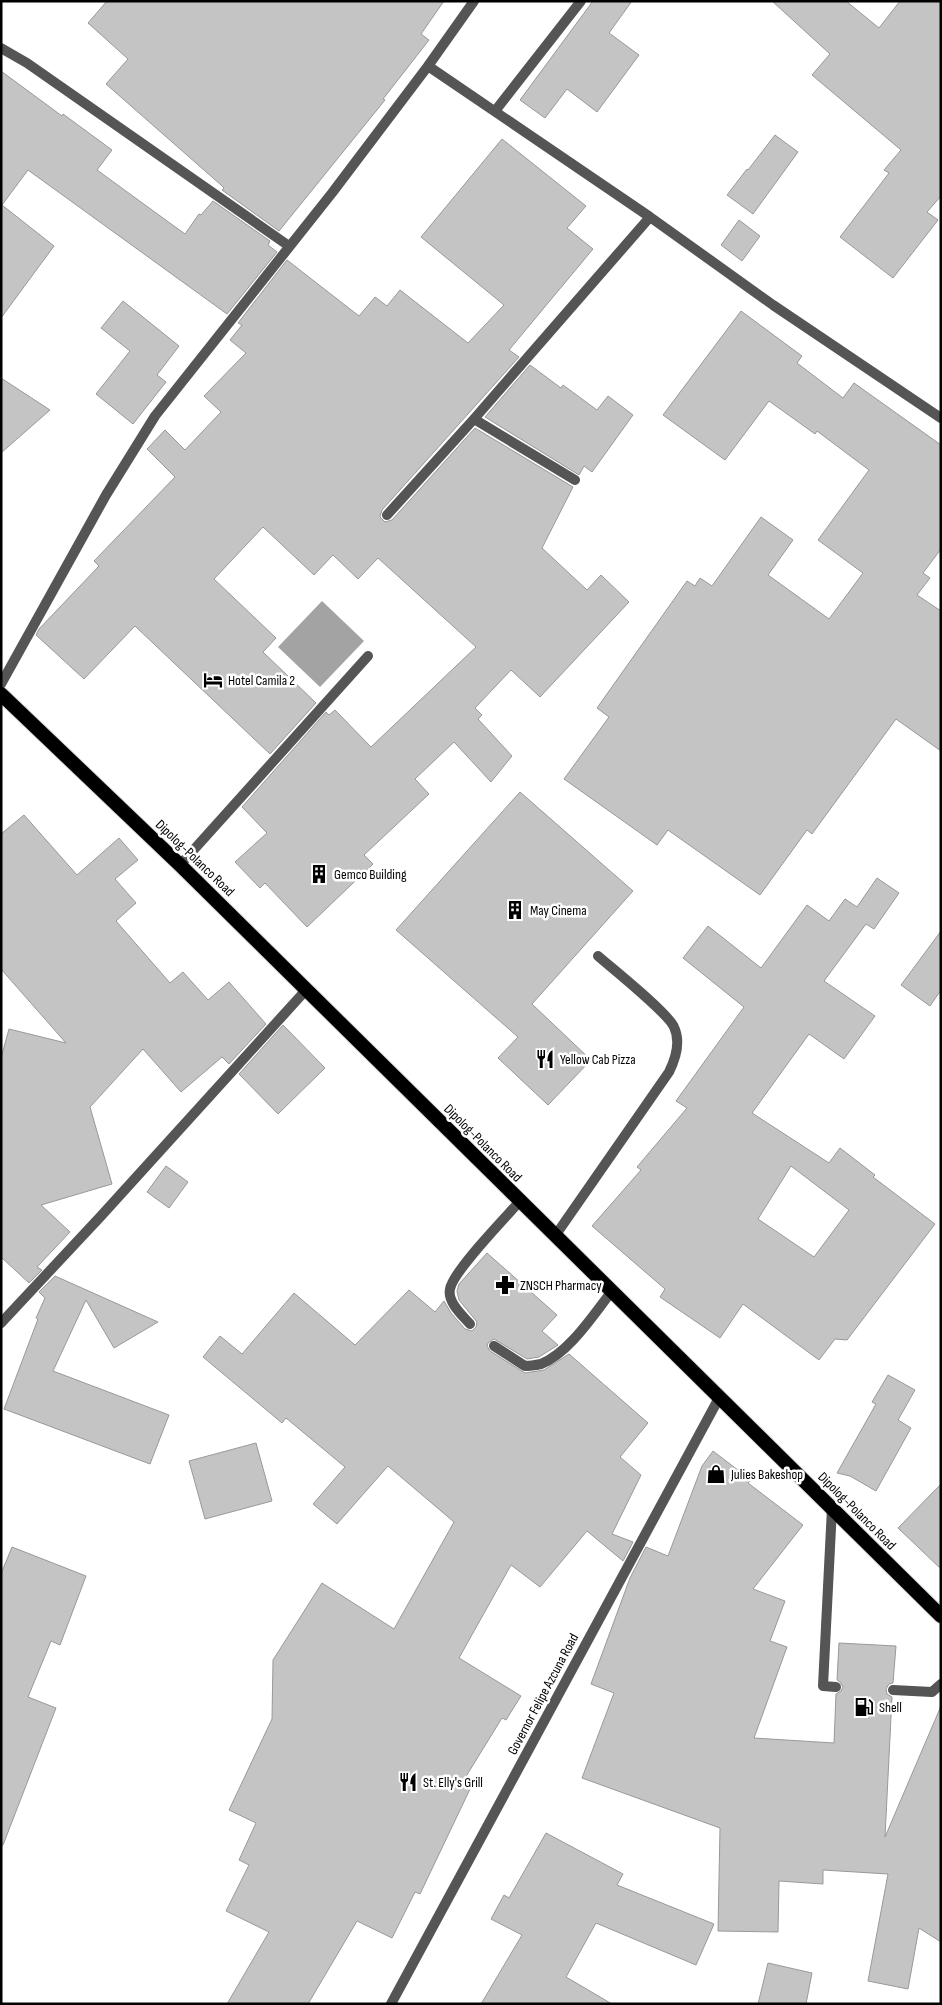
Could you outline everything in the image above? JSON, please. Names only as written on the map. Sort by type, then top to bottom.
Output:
[{"type":"highway","name":"Dipolog-Polanco Road","points":[[1,694],[180,865],[941,1616]]},
{"type":"street","points":[[1,684],[106,496],[155,416],[332,193],[428,66],[474,1]]},
{"type":"street","points":[[495,111],[581,1]]},
{"type":"street","points":[[1,48],[27,63],[289,246]]},
{"type":"street","points":[[428,66],[650,217],[773,306],[941,418]]},
{"type":"street","points":[[386,515],[474,419],[650,217]]},
{"type":"street","points":[[474,419],[575,480]]},
{"type":"street","points":[[180,865],[368,656]]},
{"type":"street","points":[[555,1236],[669,1072],[675,1059],[678,1043],[674,1026],[663,1013],[598,956]]},
{"type":"street","points":[[1,1323],[306,990]]},
{"type":"street","points":[[470,1324],[456,1308],[451,1299],[449,1289],[472,1256],[520,1202]]},
{"type":"street","points":[[494,1346],[525,1366],[541,1364],[567,1345],[612,1291]]},
{"type":"street","name":"Governor Felipe Azcuna Road","points":[[391,2004],[720,1398]]},
{"type":"street","points":[[832,1508],[823,1686],[836,1687]]},
{"type":"street","points":[[893,1690],[932,1692],[941,1684]]},
{"type":"shaded area","points":[[322,601],[364,641],[320,687],[278,647]]},
{"type":"building","points":[[107,1],[444,1],[421,34],[429,40],[383,99],[385,100],[279,231],[222,190],[224,188],[221,185],[106,84],[128,59],[88,23]]},
{"type":"building","points":[[593,1],[632,1],[609,33],[639,55],[597,112],[567,89],[545,118],[520,100]]},
{"type":"building","points":[[772,1],[846,1],[879,28],[900,1],[941,1],[941,196],[927,212],[938,220],[893,278],[840,237],[889,173],[884,170],[901,150],[812,75],[830,54]]},
{"type":"building","points":[[1,71],[112,150],[97,170],[185,234],[199,214],[201,215],[213,201],[270,241],[268,245],[277,252],[227,314],[28,170],[2,205],[54,246],[1,318]]},
{"type":"building","points":[[775,135],[798,152],[753,214],[727,195]]},
{"type":"building","points":[[502,139],[586,206],[567,228],[593,249],[509,350],[519,357],[382,510],[380,517],[385,522],[392,520],[475,428],[573,487],[542,548],[587,590],[601,575],[629,602],[540,697],[511,670],[475,708],[482,715],[478,719],[512,756],[491,782],[454,742],[415,779],[429,794],[364,855],[373,864],[307,927],[265,883],[260,888],[235,862],[267,833],[242,807],[326,712],[329,715],[335,710],[371,747],[476,647],[378,558],[358,579],[333,555],[314,575],[263,527],[214,579],[276,638],[263,652],[316,703],[270,754],[135,626],[84,679],[36,635],[39,629],[99,566],[94,561],[175,477],[147,449],[165,430],[185,450],[221,412],[204,396],[246,353],[230,340],[242,325],[238,323],[287,260],[359,316],[375,297],[387,306],[400,290],[468,343],[504,305],[421,237]]},
{"type":"building","points":[[739,220],[760,236],[742,261],[721,245]]},
{"type":"building","points":[[123,301],[179,346],[157,375],[166,382],[133,424],[96,394],[130,351],[101,328]]},
{"type":"building","points":[[741,311],[802,356],[797,363],[843,398],[854,383],[941,445],[941,549],[923,573],[930,578],[917,595],[941,611],[941,751],[896,719],[812,834],[807,830],[760,895],[668,830],[657,845],[564,779],[609,717],[597,708],[687,581],[695,586],[700,578],[712,586],[761,517],[793,540],[768,575],[829,619],[863,573],[818,540],[869,470],[817,431],[815,434],[769,401],[725,460],[663,415]]},
{"type":"building","points":[[530,365],[561,388],[563,385],[597,410],[608,396],[633,415],[592,472],[584,466],[579,475],[485,417]]},
{"type":"building","points":[[1,378],[50,410],[1,453]]},
{"type":"building","name":"May Cinema","points":[[520,792],[633,891],[532,1004],[591,1060],[548,1105],[498,1058],[518,1037],[396,930]]},
{"type":"building","points":[[24,815],[77,875],[119,838],[138,860],[115,879],[136,903],[116,921],[170,983],[183,972],[208,1000],[229,982],[266,1024],[229,1064],[222,1057],[181,1092],[143,1049],[90,1107],[112,1184],[41,1205],[70,1232],[37,1267],[42,1270],[29,1283],[1,1257],[1,1058],[9,1029],[66,1043],[1,969],[1,834]]},
{"type":"building","points":[[877,878],[899,893],[874,929],[866,924],[824,981],[875,1016],[844,1059],[809,1034],[752,1113],[829,1163],[840,1148],[875,1175],[873,1177],[935,1224],[847,1340],[835,1339],[819,1360],[743,1304],[720,1338],[660,1297],[665,1289],[592,1226],[641,1170],[637,1167],[687,1108],[676,1101],[744,1007],[683,958],[708,926],[761,968],[807,905],[829,921],[845,899],[857,907]],"holes":[[[791,1166],[849,1210],[814,1257],[758,1219]]]},
{"type":"building","points":[[941,931],[941,990],[930,1006],[901,985]]},
{"type":"building","points":[[283,1025],[325,1068],[278,1114],[239,1074]]},
{"type":"building","points":[[166,1166],[188,1182],[169,1208],[147,1192]]},
{"type":"building","points":[[487,1253],[557,1315],[542,1331],[558,1345],[539,1357],[527,1359],[494,1339],[487,1346],[490,1351],[525,1373],[544,1370],[569,1354],[648,1423],[620,1457],[641,1475],[612,1534],[633,1542],[623,1561],[587,1531],[540,1587],[511,1565],[459,1658],[521,1696],[506,1720],[502,1718],[462,1783],[471,1787],[420,1894],[415,1892],[392,1938],[357,1921],[308,2004],[227,2004],[269,1932],[226,1911],[249,1865],[239,1860],[256,1823],[229,1810],[272,1719],[273,1660],[322,1583],[394,1629],[454,1522],[388,1466],[337,1524],[313,1504],[345,1467],[286,1418],[282,1423],[203,1357],[220,1336],[242,1354],[294,1293],[355,1345],[409,1290],[435,1312],[444,1301],[451,1313],[465,1329],[472,1331],[476,1327],[477,1322],[459,1300],[457,1291],[459,1284]]},
{"type":"building","points":[[55,1276],[158,1322],[114,1348],[86,1300],[53,1371],[169,1415],[150,1464],[4,1409],[38,1319],[36,1318],[45,1298],[39,1292]]},
{"type":"building","points":[[888,1375],[915,1390],[898,1420],[911,1428],[876,1491],[850,1476],[837,1473],[876,1404],[872,1402]]},
{"type":"building","points":[[256,1443],[272,1501],[205,1519],[189,1461]]},
{"type":"building","points":[[713,1451],[751,1480],[748,1483],[803,1525],[753,1589],[785,1601],[770,1641],[787,1647],[754,1738],[834,1743],[836,1694],[843,1687],[837,1680],[839,1643],[896,1646],[893,1683],[889,1684],[886,1689],[887,1694],[892,1697],[885,1837],[941,1706],[941,1942],[919,1928],[908,1989],[868,1981],[888,1874],[823,1870],[823,1884],[779,1881],[778,1932],[718,1931],[720,1828],[582,1778],[614,1693],[591,1684],[630,1578],[646,1547],[668,1556],[702,1466]]},
{"type":"building","points":[[941,1484],[941,1569],[898,1528]]},
{"type":"building","points":[[12,1547],[86,1576],[60,1645],[51,1641],[28,1697],[56,1708],[3,1845],[1,1845],[1,1574]]},
{"type":"building","points":[[546,1833],[623,1874],[617,1885],[714,1924],[696,1965],[596,1923],[566,1977],[612,2004],[481,2004],[522,1935],[491,1919],[504,1895],[509,1898]]},
{"type":"building","points":[[768,1963],[812,1973],[806,2004],[758,2004]]},
{"type":"place","name":"Hotel Camila 2","points":[[213,680]]},
{"type":"place","name":"Gemco Building","points":[[319,874]]},
{"type":"place","name":"May Cinema","points":[[515,910]]},
{"type":"place","name":"Yellow Cab Pizza","points":[[545,1059]]},
{"type":"place","name":"ZNSCH Pharmacy","points":[[505,1285]]},
{"type":"place","name":"Julies Bakeshop","points":[[716,1474]]},
{"type":"place","name":"Shell","points":[[864,1707]]},
{"type":"place","name":"St. Elly's Grill","points":[[408,1782]]}]
